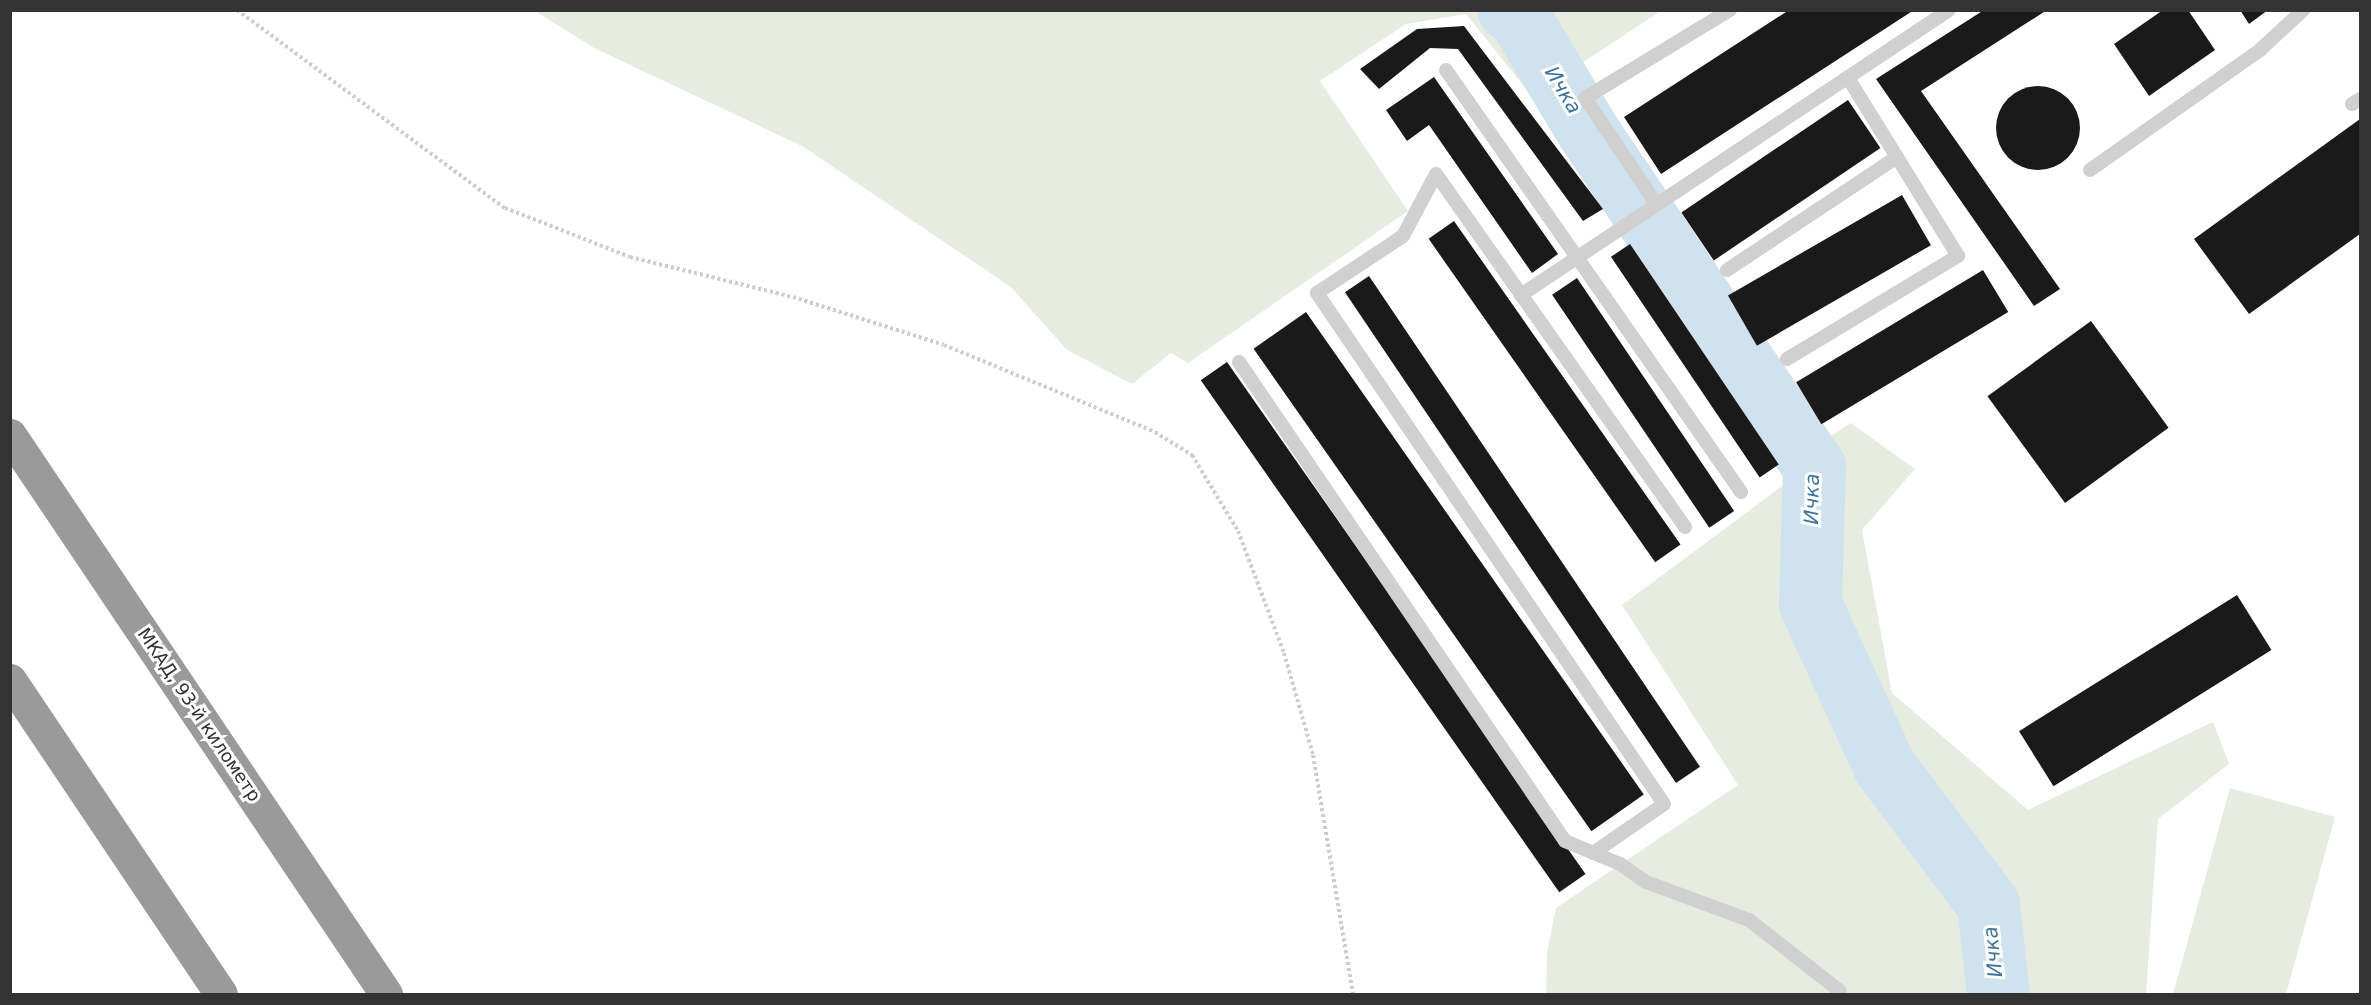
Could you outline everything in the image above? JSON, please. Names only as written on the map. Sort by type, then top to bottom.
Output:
[{"type":"highway","name":"МКАД, 93-й километр","points":[[10,435],[386,994]]},
{"type":"highway","points":[[10,680],[221,994]]},
{"type":"lane","points":[[1656,205],[1585,98],[1730,10]]},
{"type":"lane","points":[[1521,295],[1949,10]]},
{"type":"lane","points":[[2090,170],[2260,50],[2303,10]]},
{"type":"lane","points":[[1446,70],[1579,256],[1741,492]]},
{"type":"lane","points":[[1787,359],[1958,256],[1848,78]]},
{"type":"lane","points":[[1727,270],[1897,158]]},
{"type":"lane","points":[[1593,852],[1664,804],[1317,292],[1404,236],[1436,174],[1685,527]]},
{"type":"lane","points":[[1239,362],[1565,841],[1620,864],[1646,882],[1749,920],[1835,993],[1854,994]]},
{"type":"path","points":[[237,10],[505,208],[630,256],[793,297],[944,345],[1155,432],[1192,455],[1238,531],[1284,653],[1312,755],[1353,994]]},
{"type":"shaded area","points":[[535,11],[1661,11],[1562,76],[1808,451],[1851,423],[1915,469],[1862,530],[1892,693],[2028,810],[2213,722],[2229,764],[2158,819],[2146,994],[1546,994],[1547,952],[1556,908],[1738,785],[1622,605],[1797,475],[1605,188],[1466,14],[1406,24],[1320,81],[1408,211],[1188,363],[1171,353],[1132,384],[1067,350],[1011,287],[802,146],[594,48]]},
{"type":"shaded area","points":[[2230,788],[2335,817],[2286,994],[2173,994]]},
{"type":"building","points":[[1789,10],[1914,10],[1661,174],[1624,117]]},
{"type":"building","points":[[1984,10],[2047,10],[1921,91],[2060,289],[2034,306],[1876,79]]},
{"type":"building","points":[[2163,10],[2188,10],[2215,50],[2149,96],[2114,44]]},
{"type":"building","points":[[2240,10],[2268,10],[2249,24]]},
{"type":"building","points":[[1464,26],[1603,209],[1583,221],[1458,49],[1430,48],[1379,89],[1360,69],[1417,29]]},
{"type":"building","points":[[1434,77],[1558,254],[1532,273],[1429,125],[1407,141],[1386,110]]},
{"type":"building","points":[[2038,86],[2054,89],[2068,98],[2077,112],[2080,128],[2077,144],[2068,158],[2054,167],[2038,170],[2022,167],[2008,158],[1999,144],[1996,128],[1999,112],[2008,98],[2022,89]]},
{"type":"building","points":[[1848,100],[1880,148],[1714,260],[1681,212]]},
{"type":"building","points":[[2360,119],[2360,234],[2249,314],[2194,239]]},
{"type":"building","points":[[1902,195],[1931,245],[1757,346],[1728,296]]},
{"type":"building","points":[[1454,221],[1681,545],[1655,562],[1429,239]]},
{"type":"building","points":[[1630,244],[1779,465],[1760,477],[1611,257]]},
{"type":"building","points":[[1983,270],[2008,312],[1821,424],[1796,382]]},
{"type":"building","points":[[1369,276],[1700,767],[1676,783],[1345,292]]},
{"type":"building","points":[[1577,278],[1734,511],[1709,528],[1552,295]]},
{"type":"building","points":[[1306,312],[1644,794],[1591,831],[1254,349]]},
{"type":"building","points":[[2091,321],[2169,428],[2065,503],[1987,396]]},
{"type":"building","points":[[1227,362],[1585,874],[1559,892],[1201,380]]},
{"type":"building","points":[[2237,595],[2271,650],[2053,786],[2019,731]]},
{"type":"waterway","name":"Ичка","points":[[1509,10],[1518,15],[1587,130],[1814,466],[1810,604],[1884,766],[1988,904],[1998,994]]}]
